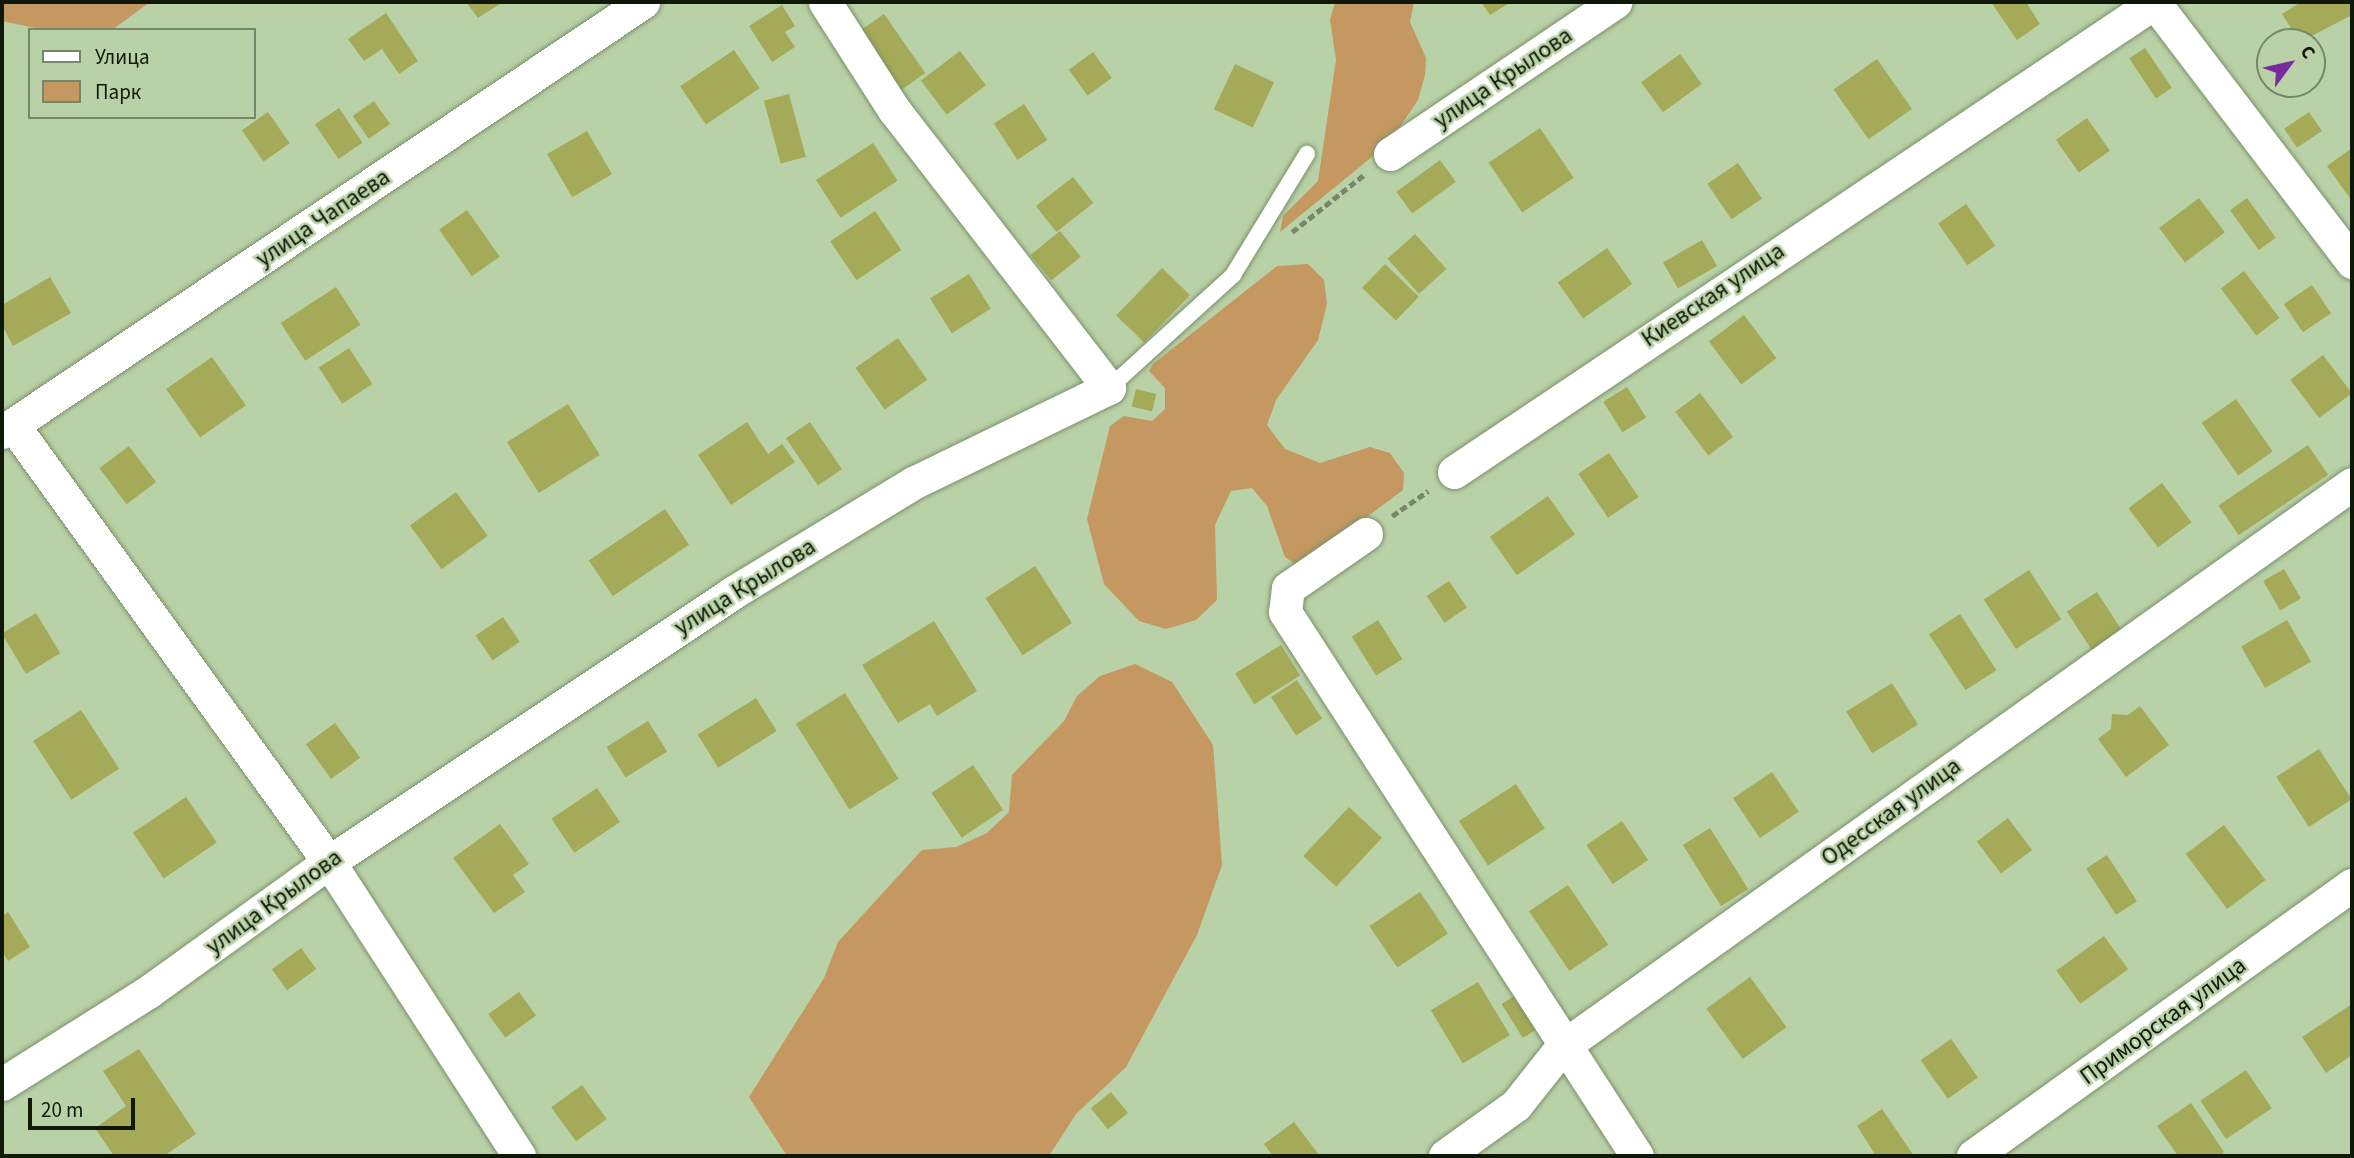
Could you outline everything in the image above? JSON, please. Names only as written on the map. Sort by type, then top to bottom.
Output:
[{"type":"street","name":"улица Чапаева","points":[[8,429],[643,2]]},
{"type":"street","points":[[825,2],[894,110],[1109,388]]},
{"type":"street","name":"улица Крылова","points":[[1390,153],[1615,2]]},
{"type":"street","points":[[2154,2],[2352,262]]},
{"type":"street","name":"Киевская улица","points":[[1454,472],[2154,2]]},
{"type":"street","name":"улица Крылова","points":[[2,1084],[148,992],[329,862],[732,593],[913,482],[1109,388]]},
{"type":"street","points":[[8,429],[329,862],[519,1156]]},
{"type":"street","name":"Одесская улица","points":[[1446,1156],[1516,1105],[1562,1047],[2352,484]]},
{"type":"street","points":[[1366,534],[1288,588],[1282,600],[1562,1047],[1637,1156]]},
{"type":"street","name":"Приморская улица","points":[[1973,1156],[2352,885]]},
{"type":"lane","points":[[1109,388],[1233,275],[1307,154]]},
{"type":"path","points":[[1314,214],[1390,153]]},
{"type":"path","points":[[1366,534],[1454,472]]},
{"type":"green space","points":[[2,2],[150,2],[115,28],[35,28],[2,21]]},
{"type":"green space","points":[[1335,2],[1414,2],[1410,22],[1426,58],[1425,75],[1418,100],[1389,143],[1280,232],[1283,216],[1318,181],[1336,60],[1330,20]]},
{"type":"green space","points":[[1308,264],[1324,280],[1327,304],[1318,340],[1276,400],[1267,425],[1285,449],[1320,463],[1370,447],[1390,453],[1404,473],[1403,490],[1300,567],[1285,557],[1267,506],[1252,488],[1231,491],[1215,525],[1217,600],[1196,620],[1166,629],[1139,621],[1104,584],[1087,519],[1110,426],[1124,416],[1152,421],[1165,409],[1165,388],[1149,371],[1153,364],[1277,266]]},
{"type":"green space","points":[[1135,664],[1172,682],[1213,745],[1222,865],[1197,935],[1126,1067],[1076,1114],[1049,1156],[787,1156],[749,1097],[824,978],[838,942],[922,850],[956,847],[987,833],[1009,812],[1012,775],[1064,721],[1077,696],[1100,676]]},
{"type":"building","points":[[466,2],[503,2],[478,18]]},
{"type":"building","points":[[1481,2],[1511,2],[1490,15]]},
{"type":"building","points":[[1991,2],[2026,2],[2040,24],[2017,40]]},
{"type":"building","points":[[2301,2],[2352,2],[2352,15],[2326,28],[2291,28],[2282,14]]},
{"type":"building","points":[[782,5],[795,26],[785,32],[795,47],[772,62],[749,26]]},
{"type":"building","points":[[386,13],[418,61],[399,74],[382,49],[364,61],[348,39]]},
{"type":"building","points":[[884,14],[925,73],[895,94],[854,35]]},
{"type":"building","points":[[2145,48],[2172,88],[2156,98],[2129,59]]},
{"type":"building","points":[[734,50],[760,88],[706,124],[680,86]]},
{"type":"building","points":[[960,51],[986,85],[947,115],[921,80]]},
{"type":"building","points":[[1093,52],[1112,78],[1088,96],[1069,70]]},
{"type":"building","points":[[1680,54],[1702,84],[1663,112],[1641,82]]},
{"type":"building","points":[[1877,59],[1912,109],[1869,139],[1834,89]]},
{"type":"building","points":[[1235,64],[1274,82],[1253,127],[1214,109]]},
{"type":"building","points":[[789,94],[806,157],[781,164],[764,101]]},
{"type":"building","points":[[374,101],[390,124],[369,139],[353,116]]},
{"type":"building","points":[[1024,104],[1047,140],[1017,160],[994,124]]},
{"type":"building","points":[[339,108],[362,143],[338,159],[315,124]]},
{"type":"building","points":[[268,112],[290,143],[264,161],[242,130]]},
{"type":"building","points":[[2309,112],[2322,131],[2297,148],[2284,129]]},
{"type":"building","points":[[2087,118],[2110,151],[2079,173],[2056,140]]},
{"type":"building","points":[[1540,128],[1574,178],[1522,212],[1489,163]]},
{"type":"building","points":[[587,131],[612,174],[572,197],[547,154]]},
{"type":"building","points":[[873,143],[898,181],[840,218],[816,180]]},
{"type":"building","points":[[2352,148],[2352,201],[2327,166]]},
{"type":"building","points":[[1440,160],[1456,182],[1412,214],[1396,192]]},
{"type":"building","points":[[1738,163],[1762,199],[1731,219],[1707,184]]},
{"type":"building","points":[[1073,177],[1093,203],[1056,232],[1036,206]]},
{"type":"building","points":[[2199,198],[2225,232],[2185,262],[2159,228]]},
{"type":"building","points":[[2247,198],[2276,238],[2259,250],[2230,210]]},
{"type":"building","points":[[1966,204],[1995,246],[1967,265],[1938,224]]},
{"type":"building","points":[[467,210],[500,257],[472,276],[439,230]]},
{"type":"building","points":[[875,211],[901,250],[857,280],[830,241]]},
{"type":"building","points":[[1060,231],[1081,257],[1051,281],[1030,255]]},
{"type":"building","points":[[1415,234],[1446,269],[1419,294],[1388,259]]},
{"type":"building","points":[[1702,240],[1717,266],[1678,288],[1663,262]]},
{"type":"building","points":[[1607,248],[1632,284],[1583,318],[1558,282]]},
{"type":"building","points":[[1385,264],[1419,297],[1396,320],[1362,288]]},
{"type":"building","points":[[1162,268],[1190,295],[1144,343],[1116,315]]},
{"type":"building","points":[[2244,271],[2280,318],[2256,336],[2221,288]]},
{"type":"building","points":[[969,274],[991,309],[952,333],[930,298]]},
{"type":"building","points":[[50,277],[71,313],[13,346],[2,325],[2,305]]},
{"type":"building","points":[[2312,285],[2331,313],[2303,332],[2284,304]]},
{"type":"building","points":[[336,287],[361,325],[305,361],[281,323]]},
{"type":"building","points":[[1744,315],[1776,358],[1741,385],[1709,341]]},
{"type":"building","points":[[898,338],[927,380],[885,410],[855,368]]},
{"type":"building","points":[[349,348],[372,384],[342,404],[319,368]]},
{"type":"building","points":[[2323,355],[2352,393],[2319,418],[2290,380]]},
{"type":"building","points":[[212,357],[246,405],[200,437],[166,389]]},
{"type":"building","points":[[1627,387],[1646,418],[1622,432],[1603,402]]},
{"type":"building","points":[[1136,389],[1156,394],[1152,412],[1132,406]]},
{"type":"building","points":[[1700,393],[1733,437],[1708,456],[1675,412]]},
{"type":"building","points":[[2236,399],[2273,451],[2238,476],[2202,423]]},
{"type":"building","points":[[568,404],[600,455],[539,493],[507,442]]},
{"type":"building","points":[[747,422],[768,454],[782,444],[795,462],[731,505],[698,455]]},
{"type":"building","points":[[810,422],[842,469],[818,485],[786,438]]},
{"type":"building","points":[[2308,445],[2328,475],[2239,535],[2218,505]]},
{"type":"building","points":[[129,446],[156,482],[127,504],[99,468]]},
{"type":"building","points":[[1609,453],[1639,497],[1608,518],[1578,474]]},
{"type":"building","points":[[2162,483],[2191,522],[2158,547],[2128,508]]},
{"type":"building","points":[[456,492],[488,536],[442,569],[410,526]]},
{"type":"building","points":[[1548,496],[1575,535],[1517,575],[1490,537]]},
{"type":"building","points":[[665,509],[689,545],[613,596],[589,560]]},
{"type":"building","points":[[1035,566],[1072,623],[1023,655],[986,598]]},
{"type":"building","points":[[2284,569],[2301,598],[2280,610],[2263,581]]},
{"type":"building","points":[[2029,570],[2061,619],[2016,649],[1984,599]]},
{"type":"building","points":[[1449,581],[1467,608],[1445,623],[1427,596]]},
{"type":"building","points":[[2097,592],[2123,632],[2093,652],[2067,612]]},
{"type":"building","points":[[36,613],[60,653],[26,674],[2,633]]},
{"type":"building","points":[[1960,614],[1996,670],[1965,690],[1929,634]]},
{"type":"building","points":[[503,617],[520,642],[492,660],[476,635]]},
{"type":"building","points":[[1378,620],[1402,659],[1376,675],[1352,636]]},
{"type":"building","points":[[2287,620],[2311,662],[2265,688],[2241,646]]},
{"type":"building","points":[[934,621],[977,691],[937,716],[930,704],[898,723],[862,665]]},
{"type":"building","points":[[1281,645],[1300,676],[1254,704],[1235,674]]},
{"type":"building","points":[[1297,680],[1322,719],[1296,735],[1271,697]]},
{"type":"building","points":[[1892,683],[1918,725],[1872,753],[1846,712]]},
{"type":"building","points":[[845,693],[899,779],[849,809],[796,724]]},
{"type":"building","points":[[756,698],[777,731],[718,768],[697,735]]},
{"type":"building","points":[[2140,706],[2169,745],[2126,777],[2098,739],[2111,729],[2112,714],[2128,715]]},
{"type":"building","points":[[81,710],[119,769],[71,800],[33,741]]},
{"type":"building","points":[[648,721],[667,752],[626,777],[606,747]]},
{"type":"building","points":[[335,723],[360,758],[331,779],[306,744]]},
{"type":"building","points":[[2319,749],[2352,799],[2309,827],[2276,777]]},
{"type":"building","points":[[973,765],[1003,810],[962,838],[932,793]]},
{"type":"building","points":[[1772,772],[1799,812],[1760,838],[1733,798]]},
{"type":"building","points":[[1516,784],[1545,828],[1488,865],[1459,821]]},
{"type":"building","points":[[597,788],[620,822],[574,853],[551,819]]},
{"type":"building","points":[[186,797],[217,843],[164,878],[133,833]]},
{"type":"building","points":[[1349,807],[1382,838],[1336,887],[1303,856]]},
{"type":"building","points":[[2008,818],[2032,850],[2001,873],[1977,841]]},
{"type":"building","points":[[1622,821],[1648,860],[1613,884],[1586,845]]},
{"type":"building","points":[[500,824],[529,864],[513,875],[525,892],[494,913],[453,858]]},
{"type":"building","points":[[2224,825],[2266,880],[2227,909],[2186,854]]},
{"type":"building","points":[[1710,828],[1748,889],[1721,906],[1683,845]]},
{"type":"building","points":[[2107,855],[2137,901],[2116,915],[2086,869]]},
{"type":"building","points":[[1568,885],[1608,945],[1569,971],[1529,911]]},
{"type":"building","points":[[1420,892],[1448,933],[1397,968],[1369,926]]},
{"type":"building","points":[[8,912],[30,947],[8,961],[2,951],[2,916]]},
{"type":"building","points":[[2104,936],[2128,969],[2080,1004],[2056,971]]},
{"type":"building","points":[[301,948],[316,969],[287,990],[272,969]]},
{"type":"building","points":[[1750,977],[1786,1027],[1743,1059],[1706,1009]]},
{"type":"building","points":[[1478,982],[1510,1035],[1463,1063],[1431,1010]]},
{"type":"building","points":[[519,992],[536,1015],[505,1038],[488,1014]]},
{"type":"building","points":[[1516,995],[1537,1029],[1523,1038],[1502,1004]]},
{"type":"building","points":[[2352,1004],[2352,1055],[2326,1073],[2302,1037]]},
{"type":"building","points":[[1951,1039],[1978,1078],[1948,1099],[1921,1060]]},
{"type":"building","points":[[139,1049],[196,1134],[164,1156],[114,1156],[95,1128],[126,1106],[103,1071]]},
{"type":"building","points":[[2246,1070],[2272,1108],[2226,1139],[2200,1101]]},
{"type":"building","points":[[582,1085],[607,1119],[576,1141],[551,1107]]},
{"type":"building","points":[[1111,1092],[1128,1113],[1108,1129],[1091,1108]]},
{"type":"building","points":[[2191,1103],[2224,1152],[2219,1156],[2178,1156],[2157,1126]]},
{"type":"building","points":[[1882,1109],[1914,1156],[1876,1156],[1857,1126]]},
{"type":"building","points":[[1294,1122],[1320,1156],[1273,1156],[1264,1144]]}]
